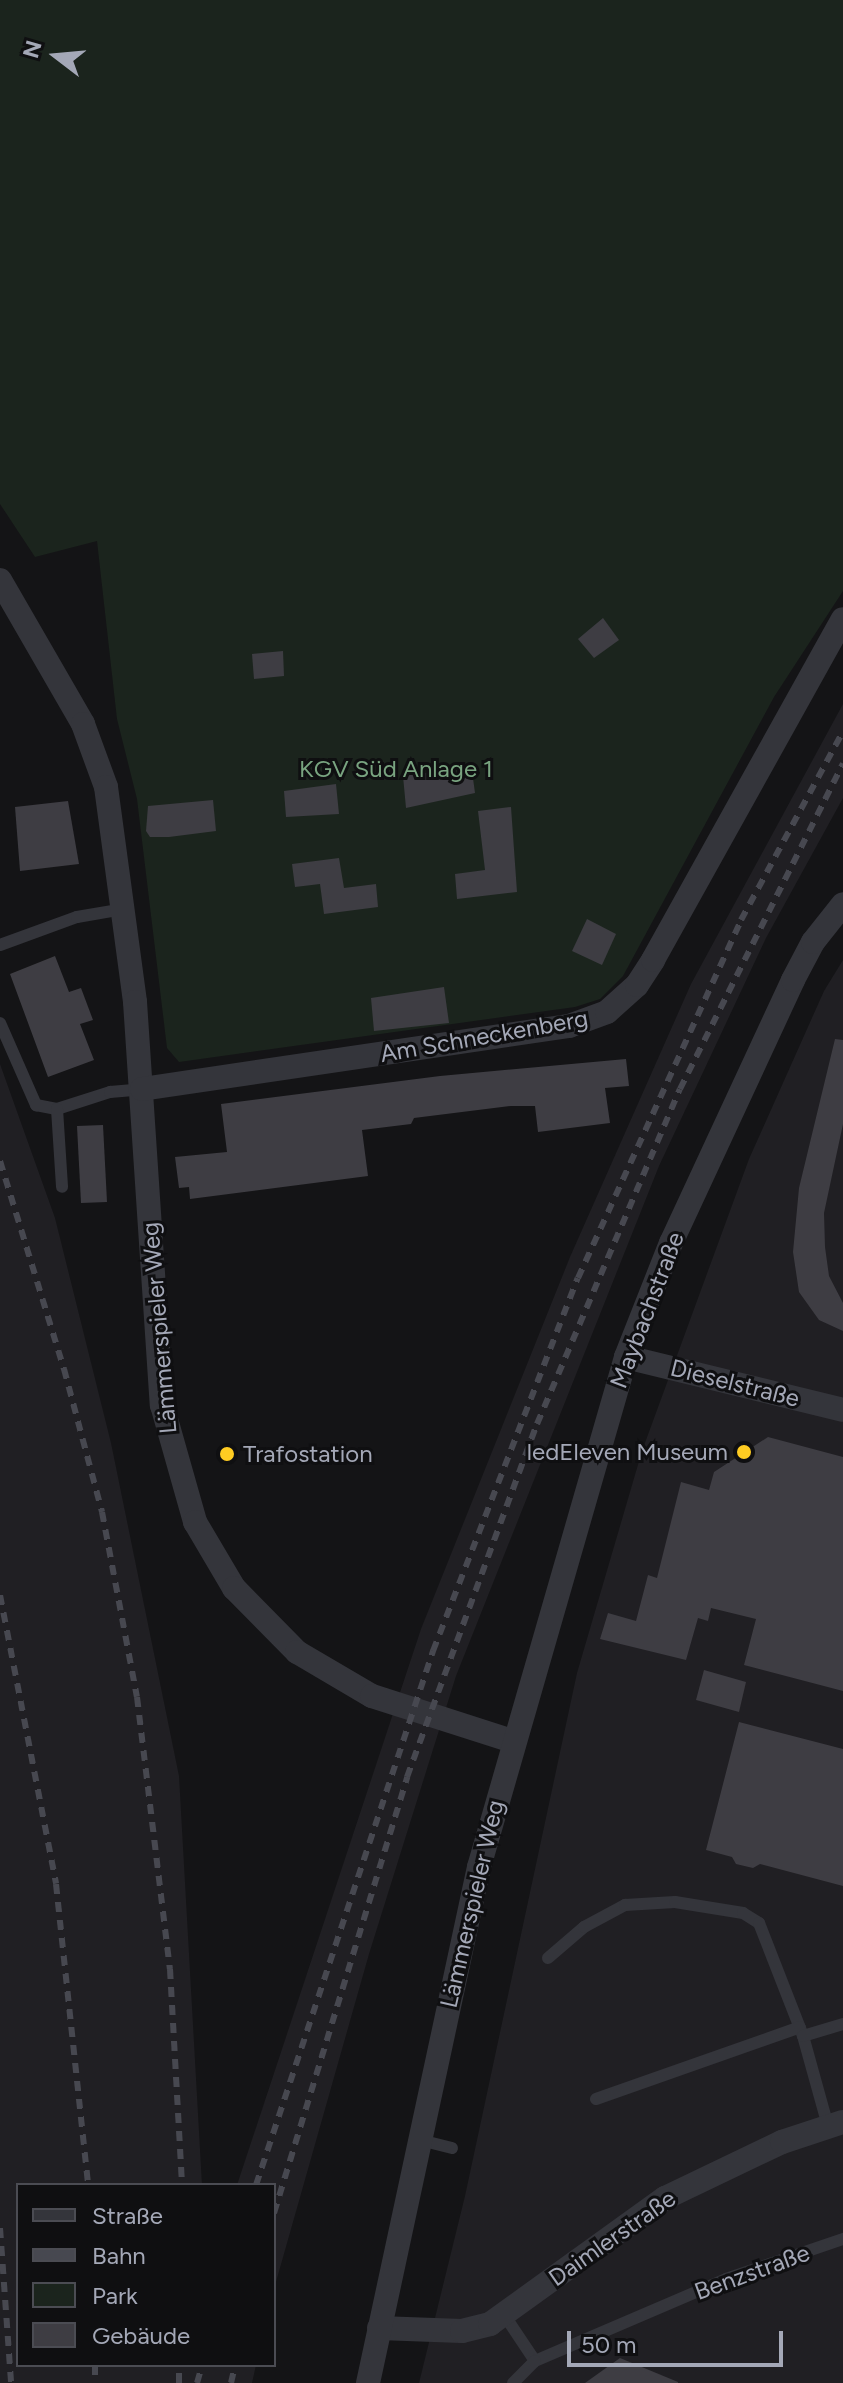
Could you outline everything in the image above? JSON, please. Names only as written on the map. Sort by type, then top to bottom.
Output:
[{"type":"street","name":"Lämmerspieler Weg","points":[[0,580],[92,743],[111,812],[142,1089],[162,1405],[183,1490],[209,1550],[262,1619],[335,1676],[385,1701],[512,1741],[479,1867],[368,2383]]},
{"type":"street","name":"Am Schneckenberg","points":[[142,1089],[569,1026],[607,1012],[637,985],[653,960],[843,619]]},
{"type":"street","name":"Maybachstraße","points":[[512,1741],[626,1357],[671,1243],[793,980],[813,942],[843,904]]},
{"type":"street","name":"Dieselstraße","points":[[626,1357],[843,1410]]},
{"type":"street","name":"Daimlerstraße","points":[[379,2328],[462,2331],[505,2316],[665,2198],[836,2124]]},
{"type":"lane","points":[[0,945],[77,917],[124,909]]},
{"type":"lane","points":[[0,1023],[29,1097],[36,1105],[57,1109],[110,1092],[142,1089]]},
{"type":"lane","points":[[57,1109],[62,1187]]},
{"type":"lane","points":[[548,1958],[584,1927],[625,1905],[675,1902],[743,1913],[759,1923],[836,2124]]},
{"type":"lane","points":[[596,2099],[801,2031],[843,2024]]},
{"type":"lane","points":[[420,2140],[452,2148]]},
{"type":"lane","name":"Benzstraße","points":[[535,2361],[726,2279],[843,2239]]},
{"type":"lane","points":[[505,2316],[535,2361],[513,2383]]},
{"type":"shaded area","points":[[843,704],[843,798],[766,938],[659,1166],[456,1676],[369,1954],[276,2282],[276,2183],[238,2183],[421,1629],[570,1257],[691,984]]},
{"type":"shaded area","points":[[843,960],[843,2383],[419,2383],[465,2196],[577,1673],[642,1451],[749,1159],[824,991]]},
{"type":"shaded area","points":[[0,1064],[55,1218],[111,1443],[179,1776],[202,2183],[16,2183],[16,2367],[256,2367],[252,2383],[0,2383]]},
{"type":"green space","name":"KGV Süd Anlage 1","points":[[0,0],[843,0],[843,591],[774,697],[623,976],[600,999],[575,1007],[179,1062],[167,1048],[137,799],[117,719],[97,541],[35,557],[0,504]]},
{"type":"building","points":[[603,618],[619,640],[594,658],[578,639]]},
{"type":"building","points":[[283,651],[284,676],[254,679],[252,654]]},
{"type":"building","points":[[454,769],[454,773],[472,771],[475,793],[406,808],[403,776]]},
{"type":"building","points":[[336,784],[339,814],[286,817],[284,791]]},
{"type":"building","points":[[213,800],[216,831],[150,837],[146,831],[148,806]]},
{"type":"building","points":[[68,801],[79,864],[20,871],[15,807]]},
{"type":"building","points":[[511,807],[517,892],[457,899],[455,874],[485,870],[478,811]]},
{"type":"building","points":[[339,858],[344,888],[376,884],[378,907],[324,914],[320,884],[295,887],[292,864]]},
{"type":"building","points":[[587,919],[616,934],[602,965],[572,951]]},
{"type":"building","points":[[55,956],[69,992],[81,988],[93,1020],[80,1024],[94,1060],[48,1077],[10,974]]},
{"type":"building","points":[[444,987],[449,1023],[374,1031],[371,998]]},
{"type":"building","points":[[835,1039],[843,1040],[843,1124],[824,1213],[829,1276],[843,1303],[843,1331],[819,1320],[799,1292],[793,1252],[799,1188]]},
{"type":"building","points":[[626,1059],[629,1086],[605,1088],[610,1123],[538,1132],[535,1106],[414,1118],[411,1124],[362,1130],[368,1176],[190,1199],[189,1187],[179,1188],[175,1157],[227,1152],[221,1104],[440,1076]]},
{"type":"building","points":[[103,1125],[107,1202],[81,1203],[77,1126]]},
{"type":"building","points":[[768,1437],[843,1457],[843,1691],[744,1665],[756,1619],[711,1608],[708,1621],[698,1618],[686,1660],[600,1639],[608,1613],[636,1621],[648,1575],[657,1578],[681,1482],[709,1490],[714,1472]]},
{"type":"building","points":[[704,1670],[746,1682],[739,1712],[696,1700]]},
{"type":"building","points":[[739,1722],[843,1749],[843,1886],[760,1864],[753,1868],[736,1864],[732,1857],[706,1850]]},
{"type":"building","points":[[620,2358],[678,2382],[678,2383],[585,2383]]},
{"type":"railway","points":[[257,2183],[433,1651],[578,1278],[741,920],[843,731]]},
{"type":"railway","points":[[276,2206],[407,1777],[537,1424],[680,1089],[843,764]]},
{"type":"railway","points":[[0,1161],[64,1369],[102,1512],[137,1697],[170,1969],[182,2183]]},
{"type":"railway","points":[[0,1595],[56,1884],[88,2183]]},
{"type":"railway","points":[[0,2228],[11,2383]]},
{"type":"railway","points":[[95,2367],[95,2383]]},
{"type":"railway","points":[[179,2367],[179,2383]]},
{"type":"railway","points":[[197,2383],[201,2367]]},
{"type":"railway","points":[[231,2383],[235,2367]]},
{"type":"place","name":"ledEleven Museum","points":[[744,1452]]},
{"type":"place","name":"Trafostation","points":[[227,1454]]}]
